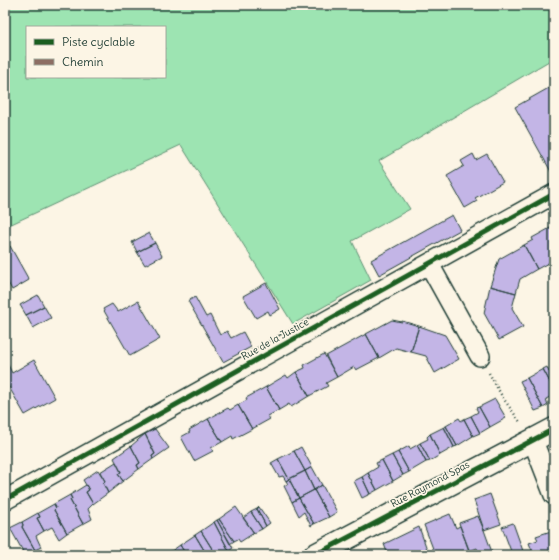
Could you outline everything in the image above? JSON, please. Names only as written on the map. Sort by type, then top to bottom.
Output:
[{"type":"street","name":"Rue de la Justice","points":[[5,500],[554,194]]},
{"type":"street","points":[[429,264],[480,356]]},
{"type":"street","name":"Rue Raymond Spas","points":[[315,555],[554,429]]},
{"type":"street","points":[[533,441],[554,495]]},
{"type":"path","points":[[480,356],[503,398],[533,441]]},
{"type":"green space","points":[[5,5],[554,5],[554,58],[379,161],[410,209],[352,241],[371,280],[293,324],[181,145],[5,227]]},
{"type":"building","points":[[554,85],[554,177],[515,107]]},
{"type":"building","points":[[473,154],[476,160],[487,154],[503,182],[475,198],[477,201],[465,208],[447,176],[464,166],[461,161]]},
{"type":"building","points":[[452,215],[460,230],[379,275],[371,260]]},
{"type":"building","points":[[552,227],[554,231],[554,260],[537,269],[524,245],[533,240],[532,238]]},
{"type":"building","points":[[149,233],[155,243],[137,252],[132,242]]},
{"type":"building","points":[[155,243],[162,256],[145,265],[137,252]]},
{"type":"building","points":[[524,245],[537,269],[520,279],[516,293],[490,286],[499,259]]},
{"type":"building","points":[[10,246],[29,280],[12,290],[5,277],[5,249]]},
{"type":"building","points":[[266,283],[280,309],[270,315],[268,311],[256,318],[243,296]]},
{"type":"building","points":[[490,286],[516,293],[512,308],[523,327],[499,340],[484,313]]},
{"type":"building","points":[[38,295],[44,306],[26,315],[20,305]]},
{"type":"building","points":[[195,297],[206,317],[210,315],[220,335],[227,331],[231,338],[243,332],[251,347],[223,362],[188,301]]},
{"type":"building","points":[[138,301],[160,339],[130,356],[103,309],[112,304],[118,312]]},
{"type":"building","points":[[44,306],[51,318],[33,328],[26,315]]},
{"type":"building","points":[[392,320],[419,326],[411,352],[396,348],[379,358],[366,334]]},
{"type":"building","points":[[419,326],[445,335],[459,359],[435,373],[426,356],[411,352]]},
{"type":"building","points":[[366,334],[379,358],[356,370],[354,367],[337,377],[326,356]]},
{"type":"building","points":[[324,354],[337,377],[326,383],[328,386],[309,396],[296,372],[305,368],[304,365]]},
{"type":"building","points":[[34,360],[55,398],[25,415],[5,380],[5,364],[7,363],[12,373]]},
{"type":"building","points":[[547,367],[549,372],[554,369],[554,390],[543,369]]},
{"type":"building","points":[[543,369],[554,390],[554,395],[546,399],[548,405],[543,408],[527,378]]},
{"type":"building","points":[[296,372],[309,396],[291,407],[289,404],[279,410],[266,387],[286,375],[288,378]]},
{"type":"building","points":[[527,378],[543,408],[535,411],[520,381]]},
{"type":"building","points":[[266,387],[279,410],[268,416],[270,419],[252,429],[238,405],[247,400],[246,398]]},
{"type":"building","points":[[495,399],[506,418],[490,427],[479,407]]},
{"type":"building","points":[[238,405],[252,429],[233,439],[232,436],[222,442],[208,419],[228,408],[230,410]]},
{"type":"building","points":[[479,407],[490,427],[480,433],[471,416],[478,412],[476,408]]},
{"type":"building","points":[[471,416],[480,433],[473,436],[464,419]]},
{"type":"building","points":[[459,418],[461,421],[464,419],[473,436],[457,446],[446,426]]},
{"type":"building","points":[[208,419],[222,442],[211,448],[213,451],[194,461],[181,437],[190,432],[189,430]]},
{"type":"building","points":[[446,426],[457,446],[454,447],[444,427]]},
{"type":"building","points":[[444,427],[454,447],[440,455],[430,434]]},
{"type":"building","points":[[155,429],[169,448],[153,459],[152,456],[155,454],[145,434]]},
{"type":"building","points":[[145,434],[155,454],[152,456],[153,459],[139,469],[137,465],[140,463],[131,446]]},
{"type":"building","points":[[430,434],[440,455],[430,461],[420,443],[428,439],[427,437]]},
{"type":"building","points":[[420,443],[430,461],[426,462],[417,445]]},
{"type":"building","points":[[417,445],[426,462],[409,472],[398,452],[409,446],[410,449]]},
{"type":"building","points":[[131,446],[140,463],[137,465],[139,469],[123,481],[118,474],[121,472],[114,458]]},
{"type":"building","points":[[301,447],[312,467],[305,471],[294,451]]},
{"type":"building","points":[[294,451],[305,471],[289,479],[278,459]]},
{"type":"building","points":[[398,452],[409,472],[403,475],[392,455]]},
{"type":"building","points":[[392,455],[403,475],[393,481],[382,460]]},
{"type":"building","points":[[278,459],[289,479],[286,481],[283,476],[279,477],[271,463]]},
{"type":"building","points":[[382,460],[393,481],[377,490],[368,473],[378,467],[376,463]]},
{"type":"building","points":[[116,462],[121,472],[118,474],[123,481],[108,493],[103,483],[105,481],[100,472]]},
{"type":"building","points":[[312,467],[322,485],[314,490],[305,471]]},
{"type":"building","points":[[98,470],[105,481],[103,483],[108,493],[93,504],[86,492],[89,490],[83,480]]},
{"type":"building","points":[[305,471],[314,490],[299,498],[289,479]]},
{"type":"building","points":[[368,473],[377,490],[370,494],[362,477]]},
{"type":"building","points":[[362,477],[370,494],[362,498],[354,481]]},
{"type":"building","points":[[289,479],[299,498],[292,502],[284,486],[288,484],[286,481]]},
{"type":"building","points":[[86,485],[89,490],[86,492],[93,504],[88,509],[92,519],[83,524],[70,500],[72,499],[70,495]]},
{"type":"building","points":[[322,485],[337,512],[329,517],[314,490]]},
{"type":"building","points":[[314,490],[329,517],[314,524],[299,498]]},
{"type":"building","points":[[490,494],[501,524],[484,530],[474,500]]},
{"type":"building","points":[[70,495],[72,499],[70,500],[83,524],[67,533],[54,510],[56,508],[54,504]]},
{"type":"building","points":[[299,498],[314,524],[311,526],[304,512],[299,516],[292,502]]},
{"type":"building","points":[[54,504],[56,508],[54,510],[67,533],[59,539],[52,527],[44,531],[37,518],[40,517],[38,513]]},
{"type":"building","points":[[236,507],[254,533],[240,542],[238,539],[234,541],[219,519]]},
{"type":"building","points":[[259,507],[270,523],[266,526],[257,509]]},
{"type":"building","points":[[257,509],[266,526],[262,529],[251,512]]},
{"type":"building","points":[[251,512],[262,529],[254,533],[243,518]]},
{"type":"building","points":[[38,513],[40,517],[37,518],[44,531],[36,536],[41,547],[35,550],[22,527],[22,522]]},
{"type":"building","points":[[450,514],[456,528],[460,526],[471,555],[440,555],[439,552],[435,554],[424,525]]},
{"type":"building","points":[[478,516],[493,555],[479,555],[477,548],[469,551],[459,523]]},
{"type":"building","points":[[219,519],[234,541],[230,544],[217,520]]},
{"type":"building","points":[[217,520],[233,548],[229,551],[214,522]]},
{"type":"building","points":[[22,522],[22,527],[35,550],[27,555],[25,555],[10,528]]},
{"type":"building","points":[[214,522],[229,551],[223,555],[216,555],[201,531]]},
{"type":"building","points":[[513,523],[523,551],[512,554],[502,527]]},
{"type":"building","points":[[419,527],[429,555],[388,555],[384,544]]},
{"type":"building","points":[[554,530],[554,555],[538,555],[537,551],[533,553],[529,543],[538,540],[536,536]]},
{"type":"building","points":[[201,531],[216,555],[207,555],[195,535]]},
{"type":"building","points":[[195,535],[207,555],[186,555],[180,545]]},
{"type":"building","points":[[180,545],[186,555],[176,555],[173,550]]},
{"type":"building","points":[[173,550],[176,555],[166,555]]},
{"type":"building","points":[[523,551],[525,555],[512,554]]},
{"type":"building","points":[[537,551],[538,555],[528,555],[533,553]]},
{"type":"cycle path","points":[[5,500],[554,194]]},
{"type":"cycle path","points":[[315,555],[554,429]]}]
